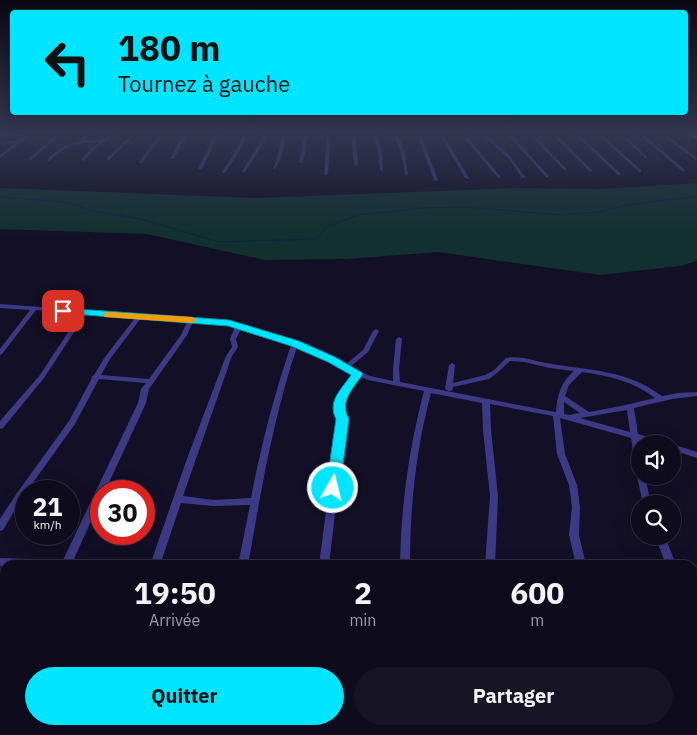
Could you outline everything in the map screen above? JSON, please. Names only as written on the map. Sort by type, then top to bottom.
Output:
[{"type":"street","points":[[224,172],[228,166]]},
{"type":"street","points":[[244,170],[247,166]]},
{"type":"street","points":[[326,174],[327,166]]},
{"type":"street","points":[[406,166],[407,174]]},
{"type":"street","points":[[431,166],[436,180]]},
{"type":"street","points":[[460,166],[467,178]]},
{"type":"street","points":[[490,166],[499,177]]},
{"type":"street","points":[[516,166],[523,176]]},
{"type":"street","points":[[538,166],[547,176]]},
{"type":"street","points":[[586,166],[591,171]]},
{"type":"street","points":[[611,166],[619,174]]},
{"type":"street","points":[[635,166],[640,171]]},
{"type":"street","points":[[678,166],[682,170]]},
{"type":"street","points":[[0,306],[239,325],[295,344],[346,367],[357,374],[486,402],[561,415],[637,435]]},
{"type":"street","points":[[0,353],[34,309]]},
{"type":"street","points":[[0,426],[42,376],[84,313]]},
{"type":"street","points":[[0,527],[20,494],[72,422],[107,358],[139,317]]},
{"type":"street","points":[[68,560],[142,403],[145,389],[179,342],[191,320]]},
{"type":"street","points":[[158,560],[192,456],[229,356],[235,347],[233,339],[239,325]]},
{"type":"street","points":[[346,367],[366,351],[376,331]]},
{"type":"street","points":[[397,384],[396,369],[399,339]]},
{"type":"street","points":[[244,560],[255,501],[282,384],[295,344]]},
{"type":"street","points":[[449,386],[487,377],[495,372],[504,361],[515,358],[614,374],[634,382],[660,398]]},
{"type":"street","points":[[449,394],[452,365]]},
{"type":"street","points":[[580,370],[565,384],[561,396],[561,454],[573,485],[576,507],[574,535],[580,560]]},
{"type":"street","points":[[325,560],[342,419],[338,412],[338,404],[357,374]]},
{"type":"street","points":[[95,377],[151,381]]},
{"type":"street","points":[[405,560],[405,536],[414,451],[428,390]]},
{"type":"street","points":[[561,415],[587,414],[649,402],[660,398],[697,394]]},
{"type":"street","points":[[561,396],[587,414]]},
{"type":"street","points":[[486,402],[494,496],[490,560]]},
{"type":"street","points":[[630,406],[634,434]]},
{"type":"street","points":[[681,450],[697,455]]},
{"type":"street","points":[[179,498],[214,503],[255,501]]},
{"type":"street","points":[[663,545],[669,560]]},
{"type":"green space","points":[[697,183],[697,261],[680,266],[601,275],[438,252],[347,259],[265,260],[147,234],[0,229],[0,188],[256,198],[515,188],[601,189]]},
{"type":"waterway","points":[[0,197],[64,202],[95,211],[141,219],[219,242],[316,239],[326,227],[358,215],[422,208],[465,207],[562,215],[598,212],[628,205],[697,196]]},
{"type":"slow traffic","points":[[107,315],[192,320]]},
{"type":"route","points":[[63,311],[239,325],[295,344],[332,360],[357,374],[340,397],[338,404],[338,412],[342,419],[333,488]]}]
